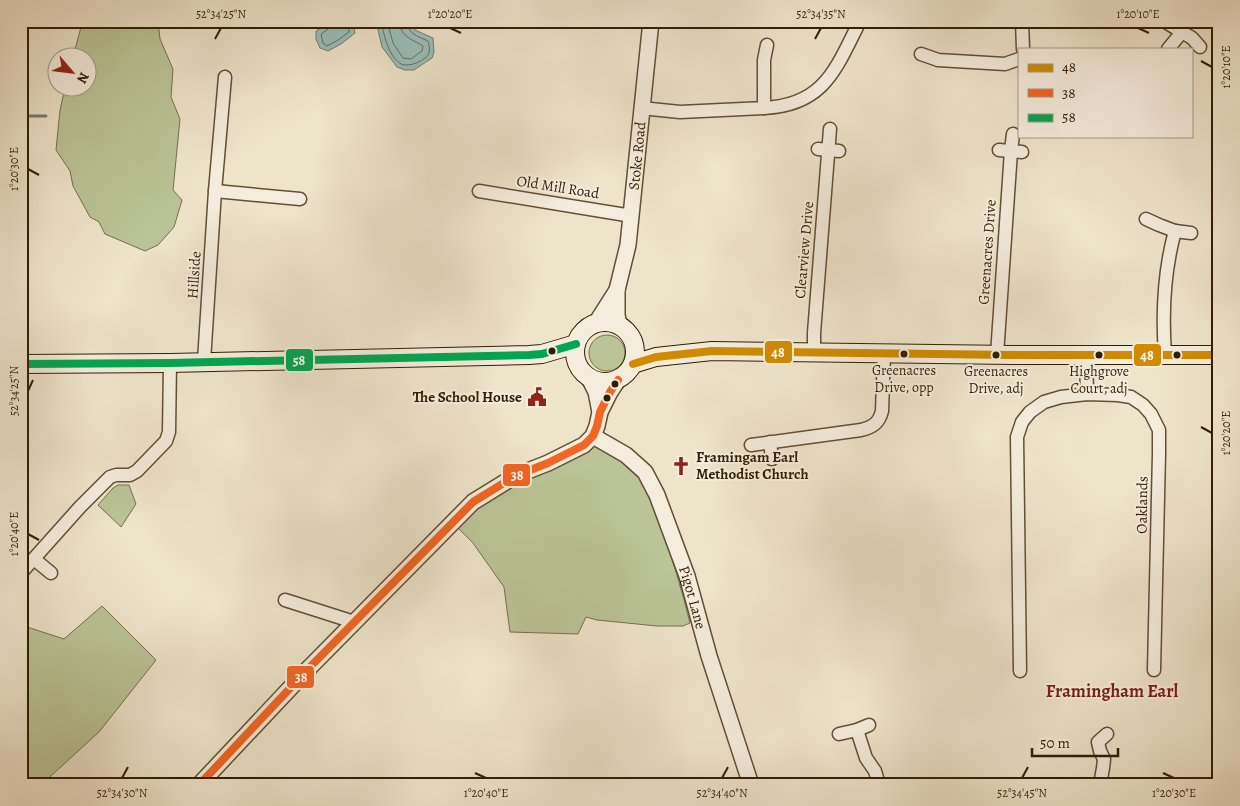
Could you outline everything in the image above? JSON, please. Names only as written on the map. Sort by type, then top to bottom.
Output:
[{"type":"main road","points":[[583,372],[575,356],[576,344],[583,332],[596,323],[608,322],[646,344],[690,353]]},
{"type":"main road","points":[[542,354],[583,372],[600,382],[607,383],[618,380],[627,373],[633,364],[636,354],[635,347],[625,331]]},
{"type":"main road","points":[[21,364],[170,363],[542,354],[576,344]]},
{"type":"main road","points":[[633,364],[656,357],[712,351],[997,355],[1219,355]]},
{"type":"street","name":"Stoke Road","points":[[625,331],[617,315],[617,290],[628,245],[632,216],[641,108],[651,21]]},
{"type":"street","points":[[641,108],[680,112],[772,108],[792,104],[807,98],[821,87],[832,74],[860,21]]},
{"type":"street","points":[[1022,21],[1023,48]]},
{"type":"street","points":[[1164,21],[1192,38],[1200,46]]},
{"type":"street","points":[[1169,48],[1182,32]]},
{"type":"street","points":[[764,108],[764,60],[766,45]]},
{"type":"street","points":[[921,54],[938,60],[1005,64],[1018,59]]},
{"type":"street","name":"Hillside","points":[[204,361],[225,77]]},
{"type":"street","name":"Clearview Drive","points":[[814,352],[830,129]]},
{"type":"street","name":"Greenacres Drive","points":[[997,355],[1013,134]]},
{"type":"street","points":[[216,191],[300,199]]},
{"type":"street","name":"Old Mill Road","points":[[479,191],[632,216]]},
{"type":"street","points":[[1146,219],[1159,225],[1191,233]]},
{"type":"street","points":[[1165,354],[1163,332],[1166,272],[1176,230]]},
{"type":"street","name":"Stoke Road","points":[[596,323],[617,290]]},
{"type":"street","points":[[751,445],[862,430],[873,426],[879,420],[882,411],[884,354]]},
{"type":"street","points":[[1086,355],[1087,394]]},
{"type":"street","points":[[21,573],[80,507],[110,477],[130,475],[137,471],[166,441],[169,432],[170,363]]},
{"type":"street","points":[[583,372],[596,392],[600,412]]},
{"type":"street","points":[[199,785],[310,667],[473,502],[515,476],[584,445],[593,436],[600,412],[618,380]]},
{"type":"street","name":"Oaklands","points":[[1020,671],[1018,437],[1022,422],[1030,412],[1044,402],[1061,397],[1087,394],[1132,397],[1144,405],[1159,430],[1154,670]]},
{"type":"street","name":"Pigot Lane","points":[[593,436],[626,455],[645,472],[656,495],[687,576],[709,656],[751,785]]},
{"type":"street","points":[[770,442],[772,459]]},
{"type":"street","points":[[34,559],[51,573]]},
{"type":"street","points":[[285,600],[354,622]]},
{"type":"street","points":[[839,734],[869,725]]},
{"type":"street","points":[[857,730],[866,758],[875,771],[879,785]]},
{"type":"street","points":[[1098,740],[1104,759],[1100,785]]},
{"type":"green space","points":[[84,21],[158,21],[160,39],[173,69],[171,97],[180,119],[173,190],[182,200],[174,227],[158,245],[145,251],[105,234],[99,222],[90,217],[73,186],[70,171],[56,150],[63,98],[98,98],[98,48],[75,48]]},
{"type":"green space","points":[[607,335],[619,341],[625,353],[619,365],[607,371],[595,365],[589,353],[595,341]]},
{"type":"green space","points":[[589,444],[612,455],[635,470],[649,488],[654,499],[690,623],[683,626],[657,626],[597,620],[586,617],[578,634],[510,632],[504,587],[473,543],[456,526],[497,493]]},
{"type":"green space","points":[[118,485],[129,485],[136,504],[121,527],[98,505]]},
{"type":"green space","points":[[102,606],[156,660],[99,732],[41,785],[21,785],[21,625],[64,639]]},
{"type":"water","points":[[333,21],[353,22],[355,33],[328,51],[320,48],[316,39],[316,31]]},
{"type":"water","points":[[376,21],[409,21],[415,30],[433,38],[434,52],[432,58],[414,70],[405,70],[397,67],[382,47]]},
{"type":"waterway","points":[[21,116],[46,116]]},
{"type":"transit line","name":"58","points":[[21,364],[170,363],[529,355],[542,354],[576,344]]},
{"type":"transit line","name":"48","points":[[633,364],[656,357],[712,351],[1013,355],[1219,355]]},
{"type":"transit line","name":"38","points":[[199,785],[310,667],[473,502],[515,476],[548,463],[584,445],[593,436],[600,412],[618,380]]},
{"type":"place","name":"Greenacres Drive, opp","points":[[904,354]]},
{"type":"place","name":"Greenacres Drive, adj","points":[[996,355]]},
{"type":"place","name":"Highgrove Court, adj","points":[[1099,355]]},
{"type":"place","name":"The School House","points":[[537,397]]},
{"type":"place","name":"Framingam Earl Methodist Church","points":[[681,466]]},
{"type":"district","name":"Framingham Earl","points":[[1112,691]]}]
